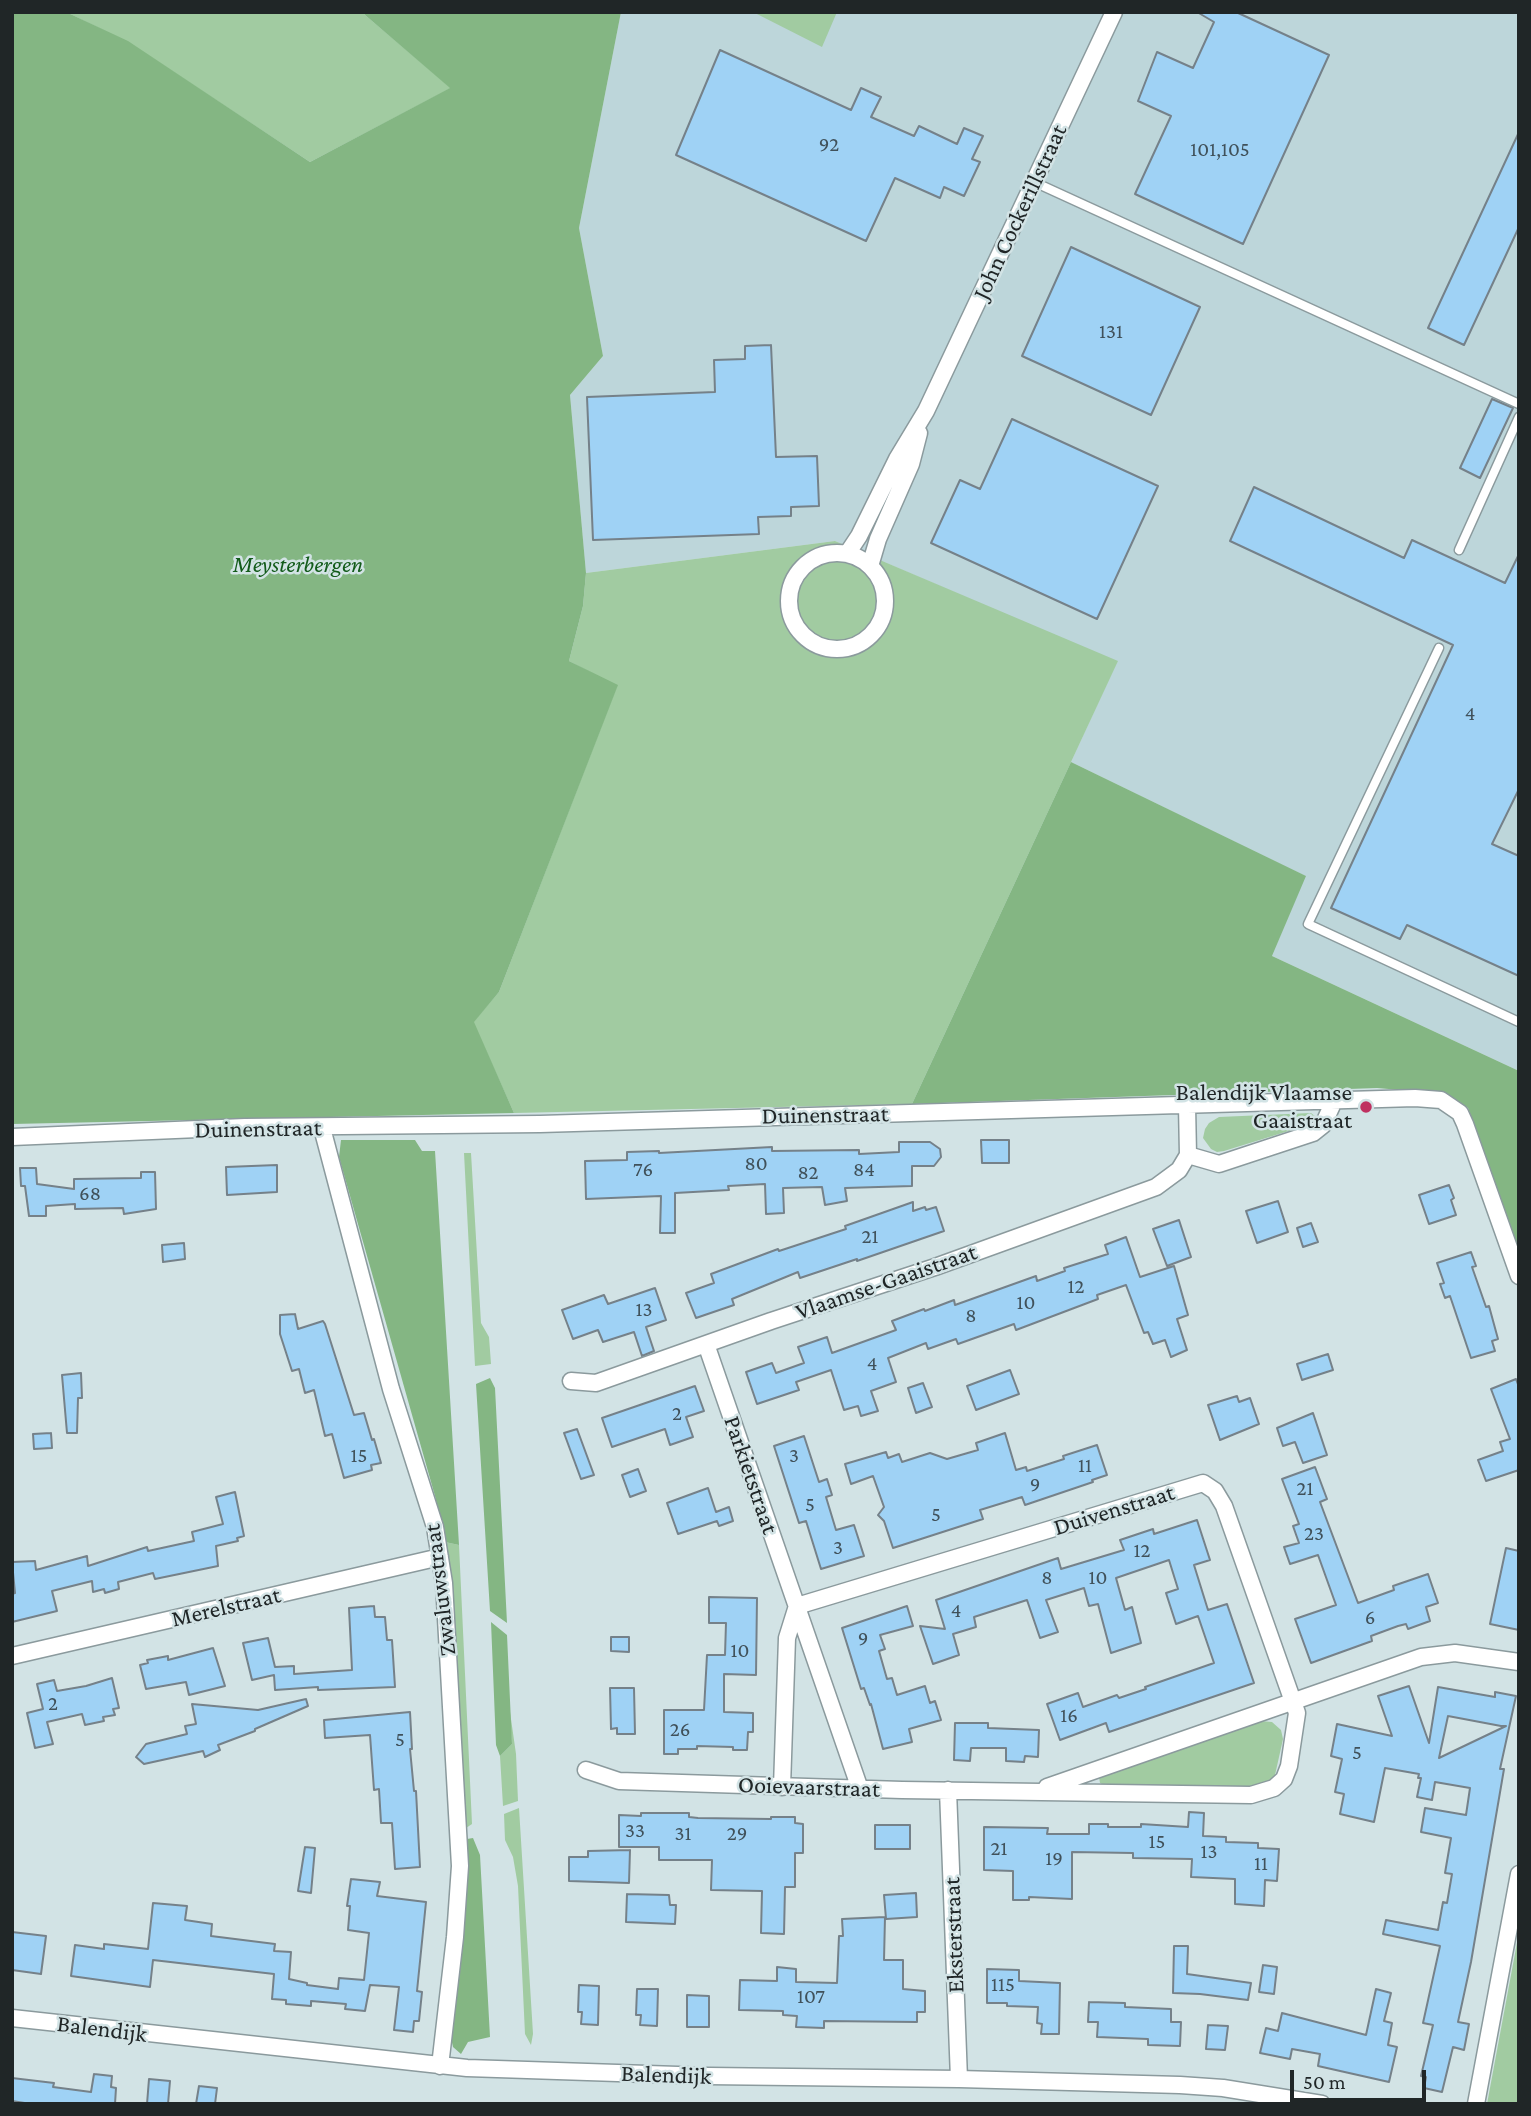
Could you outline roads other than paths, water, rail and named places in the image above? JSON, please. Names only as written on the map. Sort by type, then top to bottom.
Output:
[{"type":"street","name":"John Cockerillstraat","points":[[847,554],[859,536],[897,459],[926,411],[1114,12]]},
{"type":"street","name":"John Cockerillstraat","points":[[870,566],[878,539],[911,464],[926,411]]},
{"type":"street","points":[[824,554],[847,554],[860,558],[880,578],[885,593],[883,615],[871,635],[859,644],[844,649],[827,648],[812,642],[800,632],[792,618],[789,602],[791,586],[803,566],[813,559],[824,554]]},
{"type":"street","name":"Duinenstraat","points":[[12,1136],[245,1127],[322,1128],[1415,1098],[1441,1100],[1460,1113],[1519,1276]]},
{"type":"street","points":[[1187,1105],[1188,1155],[1219,1164],[1313,1133],[1323,1125],[1334,1101]]},
{"type":"street","name":"Zwaluwstraat","points":[[322,1128],[391,1389],[435,1527],[444,1583],[460,1866],[440,2066]]},
{"type":"street","name":"Vlaamse-Gaaistraat","points":[[571,1381],[596,1383],[935,1267],[1156,1187],[1179,1171],[1188,1155]]},
{"type":"street","name":"Parkietstraat","points":[[706,1344],[860,1789]]},
{"type":"street","name":"Duivenstraat","points":[[797,1606],[1203,1483],[1215,1491],[1224,1506],[1293,1701]]},
{"type":"street","name":"Merelstraat","points":[[12,1656],[440,1557]]},
{"type":"street","points":[[782,1787],[788,1638],[797,1606]]},
{"type":"street","name":"Ooievaarstraat","points":[[1035,1791],[1421,1657],[1455,1653],[1519,1662]]},
{"type":"street","name":"Ooievaarstraat","points":[[586,1770],[619,1781],[860,1789],[1251,1796],[1274,1788],[1284,1779],[1289,1766],[1297,1713],[1293,1701]]},
{"type":"street","name":"Eksterstraat","points":[[948,1790],[959,2079]]},
{"type":"street","points":[[1476,2104],[1519,1874]]},
{"type":"street","name":"Balendijk","points":[[12,2018],[440,2066],[708,2076],[959,2079],[1223,2088],[1322,2104]]},
{"type":"lane","points":[[1034,183],[1519,404]]},
{"type":"lane","points":[[1458,551],[1519,417]]},
{"type":"lane","points":[[1439,648],[1308,924],[1519,1022]]},
{"type":"place","name":"Balendijk Vlaamse Gaaistraat","points":[[1366,1107]]},
{"type":"park label","name":"Meysterbergen","points":[[298,565]]}]
